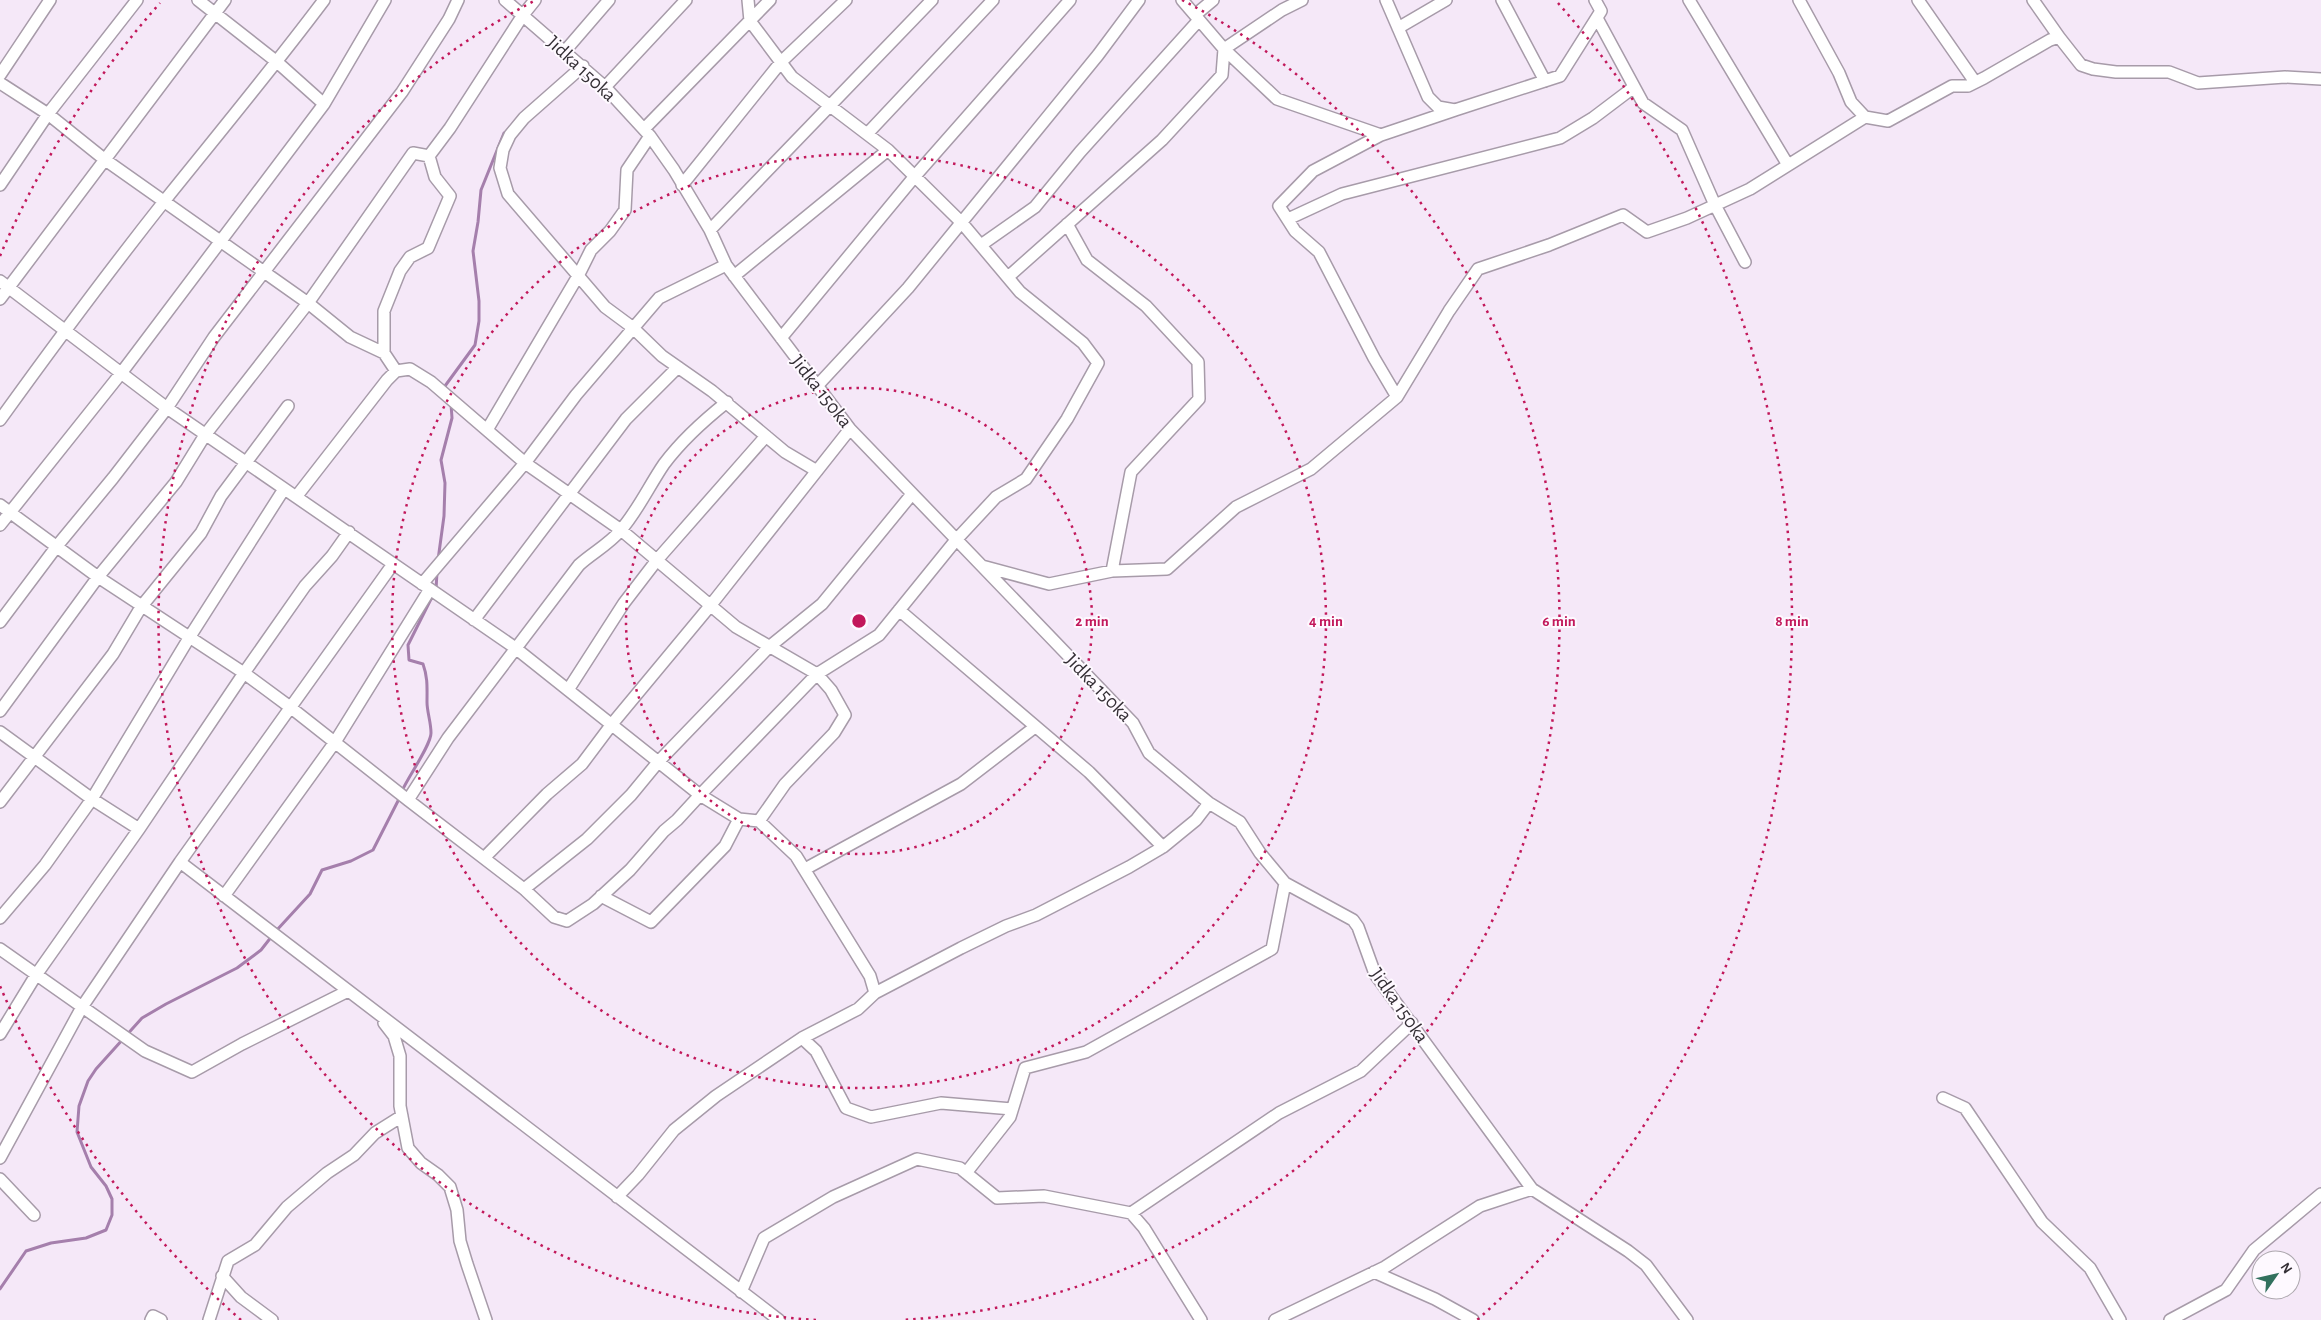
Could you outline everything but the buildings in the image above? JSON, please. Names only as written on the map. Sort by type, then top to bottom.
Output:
[{"type":"street","points":[[0,75],[50,0]]},
{"type":"street","points":[[0,186],[48,114],[136,0]]},
{"type":"street","points":[[198,0],[277,62],[324,104]]},
{"type":"street","points":[[0,299],[4,284],[104,159],[224,0]]},
{"type":"street","points":[[0,420],[65,330],[324,0]]},
{"type":"street","points":[[0,525],[5,508],[122,372],[324,104],[385,0]]},
{"type":"street","points":[[0,622],[57,546],[167,408],[214,337],[402,92],[458,0]]},
{"type":"street","name":"Jidka 150ka","points":[[505,0],[605,86],[647,133],[710,230],[726,266],[850,429],[1133,722],[1149,753],[1209,803],[1240,822],[1260,853],[1285,882],[1353,920],[1358,927],[1371,969],[1412,1022],[1532,1189],[1628,1251],[1646,1265],[1687,1320]]},
{"type":"street","points":[[429,156],[450,128],[523,15],[535,0]]},
{"type":"street","points":[[564,51],[609,0]]},
{"type":"street","points":[[605,86],[686,0]]},
{"type":"street","points":[[5,508],[98,577],[244,673],[290,707],[524,889],[554,917],[567,921],[593,904],[630,870],[664,831],[677,820],[816,674],[879,635],[956,540],[996,496],[1026,479],[1067,419],[1098,363],[1082,344],[1020,292],[962,223],[888,150],[792,77],[750,21],[748,0]]},
{"type":"street","points":[[487,430],[578,276],[591,250],[610,232],[625,210],[627,170],[647,133],[770,0]]},
{"type":"street","points":[[682,185],[781,62],[846,0]]},
{"type":"street","points":[[710,230],[932,0]]},
{"type":"street","points":[[867,134],[993,0]]},
{"type":"street","points":[[781,338],[915,176],[1070,0]]},
{"type":"street","points":[[817,386],[908,288],[1140,0]]},
{"type":"street","points":[[1182,0],[1224,49],[1277,99],[1381,135]]},
{"type":"street","points":[[981,246],[1035,207],[1196,17],[1213,0]]},
{"type":"street","points":[[1224,49],[1282,10],[1302,0]]},
{"type":"street","points":[[1386,0],[1428,98],[1438,107],[1455,110]]},
{"type":"street","points":[[1398,28],[1446,0]]},
{"type":"street","points":[[1502,0],[1545,81]]},
{"type":"street","points":[[1397,397],[1374,358],[1320,252],[1295,231],[1279,206],[1313,171],[1381,135],[1560,76],[1589,27],[1597,18],[1600,11],[1595,0]]},
{"type":"street","points":[[1690,0],[1788,165]]},
{"type":"street","points":[[1799,0],[1839,73],[1851,102],[1865,117],[1888,121],[1952,86],[1968,86],[2050,40],[2059,37]]},
{"type":"street","points":[[1918,0],[1976,82]]},
{"type":"street","points":[[2033,0],[2081,65],[2116,72],[2169,72],[2198,84],[2285,77],[2321,79]]},
{"type":"street","points":[[1597,18],[1643,103],[1682,130],[1716,205],[1745,262]]},
{"type":"street","points":[[1008,277],[1162,140],[1222,75],[1224,49]]},
{"type":"street","points":[[582,66],[524,118],[510,135],[503,150],[500,168],[508,194],[606,307],[632,327],[662,356],[726,402],[785,452],[818,471]]},
{"type":"street","points":[[0,84],[48,114],[104,159],[166,200],[220,241],[265,271],[350,337],[384,353],[396,371]]},
{"type":"street","points":[[1288,219],[1342,194],[1560,138],[1592,118],[1634,87]]},
{"type":"street","points":[[982,566],[1049,584],[1112,571],[1167,569],[1236,507],[1310,469],[1397,397],[1449,311],[1478,269],[1549,245],[1623,215],[1647,232],[1716,205],[1750,189],[1865,117]]},
{"type":"street","points":[[734,276],[888,150]]},
{"type":"street","points":[[0,711],[98,577],[176,482],[205,435],[308,303],[413,153],[429,156]]},
{"type":"street","points":[[384,353],[384,311],[400,271],[410,257],[428,248],[450,196],[434,177],[429,156]]},
{"type":"street","points":[[1067,224],[1087,260],[1146,306],[1198,362],[1199,399],[1131,472],[1112,571]]},
{"type":"street","points":[[224,896],[335,742],[426,587],[525,463],[576,395],[632,327],[659,298],[726,266]]},
{"type":"street","points":[[4,284],[167,408],[514,647],[660,761],[700,795],[739,819],[759,821],[796,856],[805,869],[870,976],[875,993]]},
{"type":"street","points":[[474,620],[626,419],[678,367]]},
{"type":"street","points":[[296,497],[396,371],[410,369],[431,382],[525,463],[621,530],[736,627],[816,674],[831,690],[845,715],[834,733],[785,784],[759,821]]},
{"type":"street","points":[[408,800],[448,738],[485,691],[514,647],[578,565],[593,552],[605,546],[621,530],[665,463],[687,436],[726,402]]},
{"type":"street","points":[[0,802],[114,654],[141,607],[200,533],[221,496],[288,406]]},
{"type":"street","points":[[484,858],[547,794],[582,764],[612,724],[710,606],[850,429]]},
{"type":"street","points":[[568,690],[624,603],[657,560],[766,436]]},
{"type":"street","points":[[0,918],[45,865],[92,799],[189,638],[284,489]]},
{"type":"street","points":[[524,889],[587,839],[631,795],[660,761],[769,647],[822,604],[912,494]]},
{"type":"street","points":[[0,1034],[36,975],[139,829],[244,673],[305,586],[332,556],[349,532]]},
{"type":"street","points":[[0,1158],[82,1007],[180,862],[393,564]]},
{"type":"street","points":[[899,610],[1089,772],[1162,847]]},
{"type":"street","points":[[805,869],[961,784],[1035,727]]},
{"type":"street","points":[[0,732],[92,799],[139,829]]},
{"type":"street","points":[[617,1196],[638,1175],[674,1130],[716,1096],[802,1038],[858,1009],[875,993],[1006,926],[1058,904],[1129,868],[1162,847],[1196,820],[1209,803]]},
{"type":"street","points":[[601,896],[651,922],[725,846],[739,819]]},
{"type":"street","points":[[180,862],[778,1320]]},
{"type":"street","points":[[966,1173],[1010,1117],[1025,1068],[1086,1052],[1272,949],[1285,882]]},
{"type":"street","points":[[0,950],[146,1051],[192,1072],[242,1044],[348,991]]},
{"type":"street","points":[[376,1012],[394,1036],[400,1056],[400,1106],[408,1148],[421,1163],[438,1175],[450,1187],[457,1210],[460,1241],[486,1320]]},
{"type":"street","points":[[1131,1213],[1279,1113],[1361,1070],[1412,1022]]},
{"type":"street","points":[[802,1038],[816,1050],[846,1108],[871,1117],[941,1103],[1012,1109]]},
{"type":"street","points":[[1943,1098],[1965,1108],[2042,1222],[2090,1268],[2120,1320]]},
{"type":"street","points":[[209,1320],[228,1261],[255,1245],[287,1207],[327,1173],[354,1154],[375,1133],[402,1116]]},
{"type":"street","points":[[741,1292],[764,1238],[832,1197],[917,1159],[960,1168],[997,1198],[1044,1196],[1131,1213],[1144,1228],[1201,1320]]},
{"type":"street","points":[[0,1179],[34,1215]]},
{"type":"street","points":[[1275,1320],[1374,1272],[1480,1206],[1532,1189]]},
{"type":"street","points":[[2170,1320],[2226,1290],[2254,1250],[2321,1194]]},
{"type":"street","points":[[1374,1272],[1435,1299],[1473,1320]]},
{"type":"street","points":[[222,1276],[241,1297],[272,1320]]},
{"type":"street","points":[[151,1320],[153,1316],[161,1320]]},
{"type":"waterway","points":[[447,391],[445,386],[475,345],[479,321],[479,301],[473,251],[481,190],[504,133]]},
{"type":"waterway","points":[[438,560],[444,516],[445,483],[441,460],[452,418],[451,404]]},
{"type":"waterway","points":[[436,590],[437,572]]},
{"type":"waterway","points":[[402,791],[427,745],[431,733],[425,669],[423,664],[409,660],[408,645],[433,595]]},
{"type":"waterway","points":[[276,931],[310,894],[322,870],[351,861],[373,850],[400,797]]},
{"type":"waterway","points":[[0,1289],[26,1251],[51,1243],[86,1238],[106,1230],[112,1215],[112,1199],[106,1186],[91,1167],[77,1132],[79,1106],[88,1081],[96,1069],[142,1018],[237,968],[261,950],[272,936]]}]
